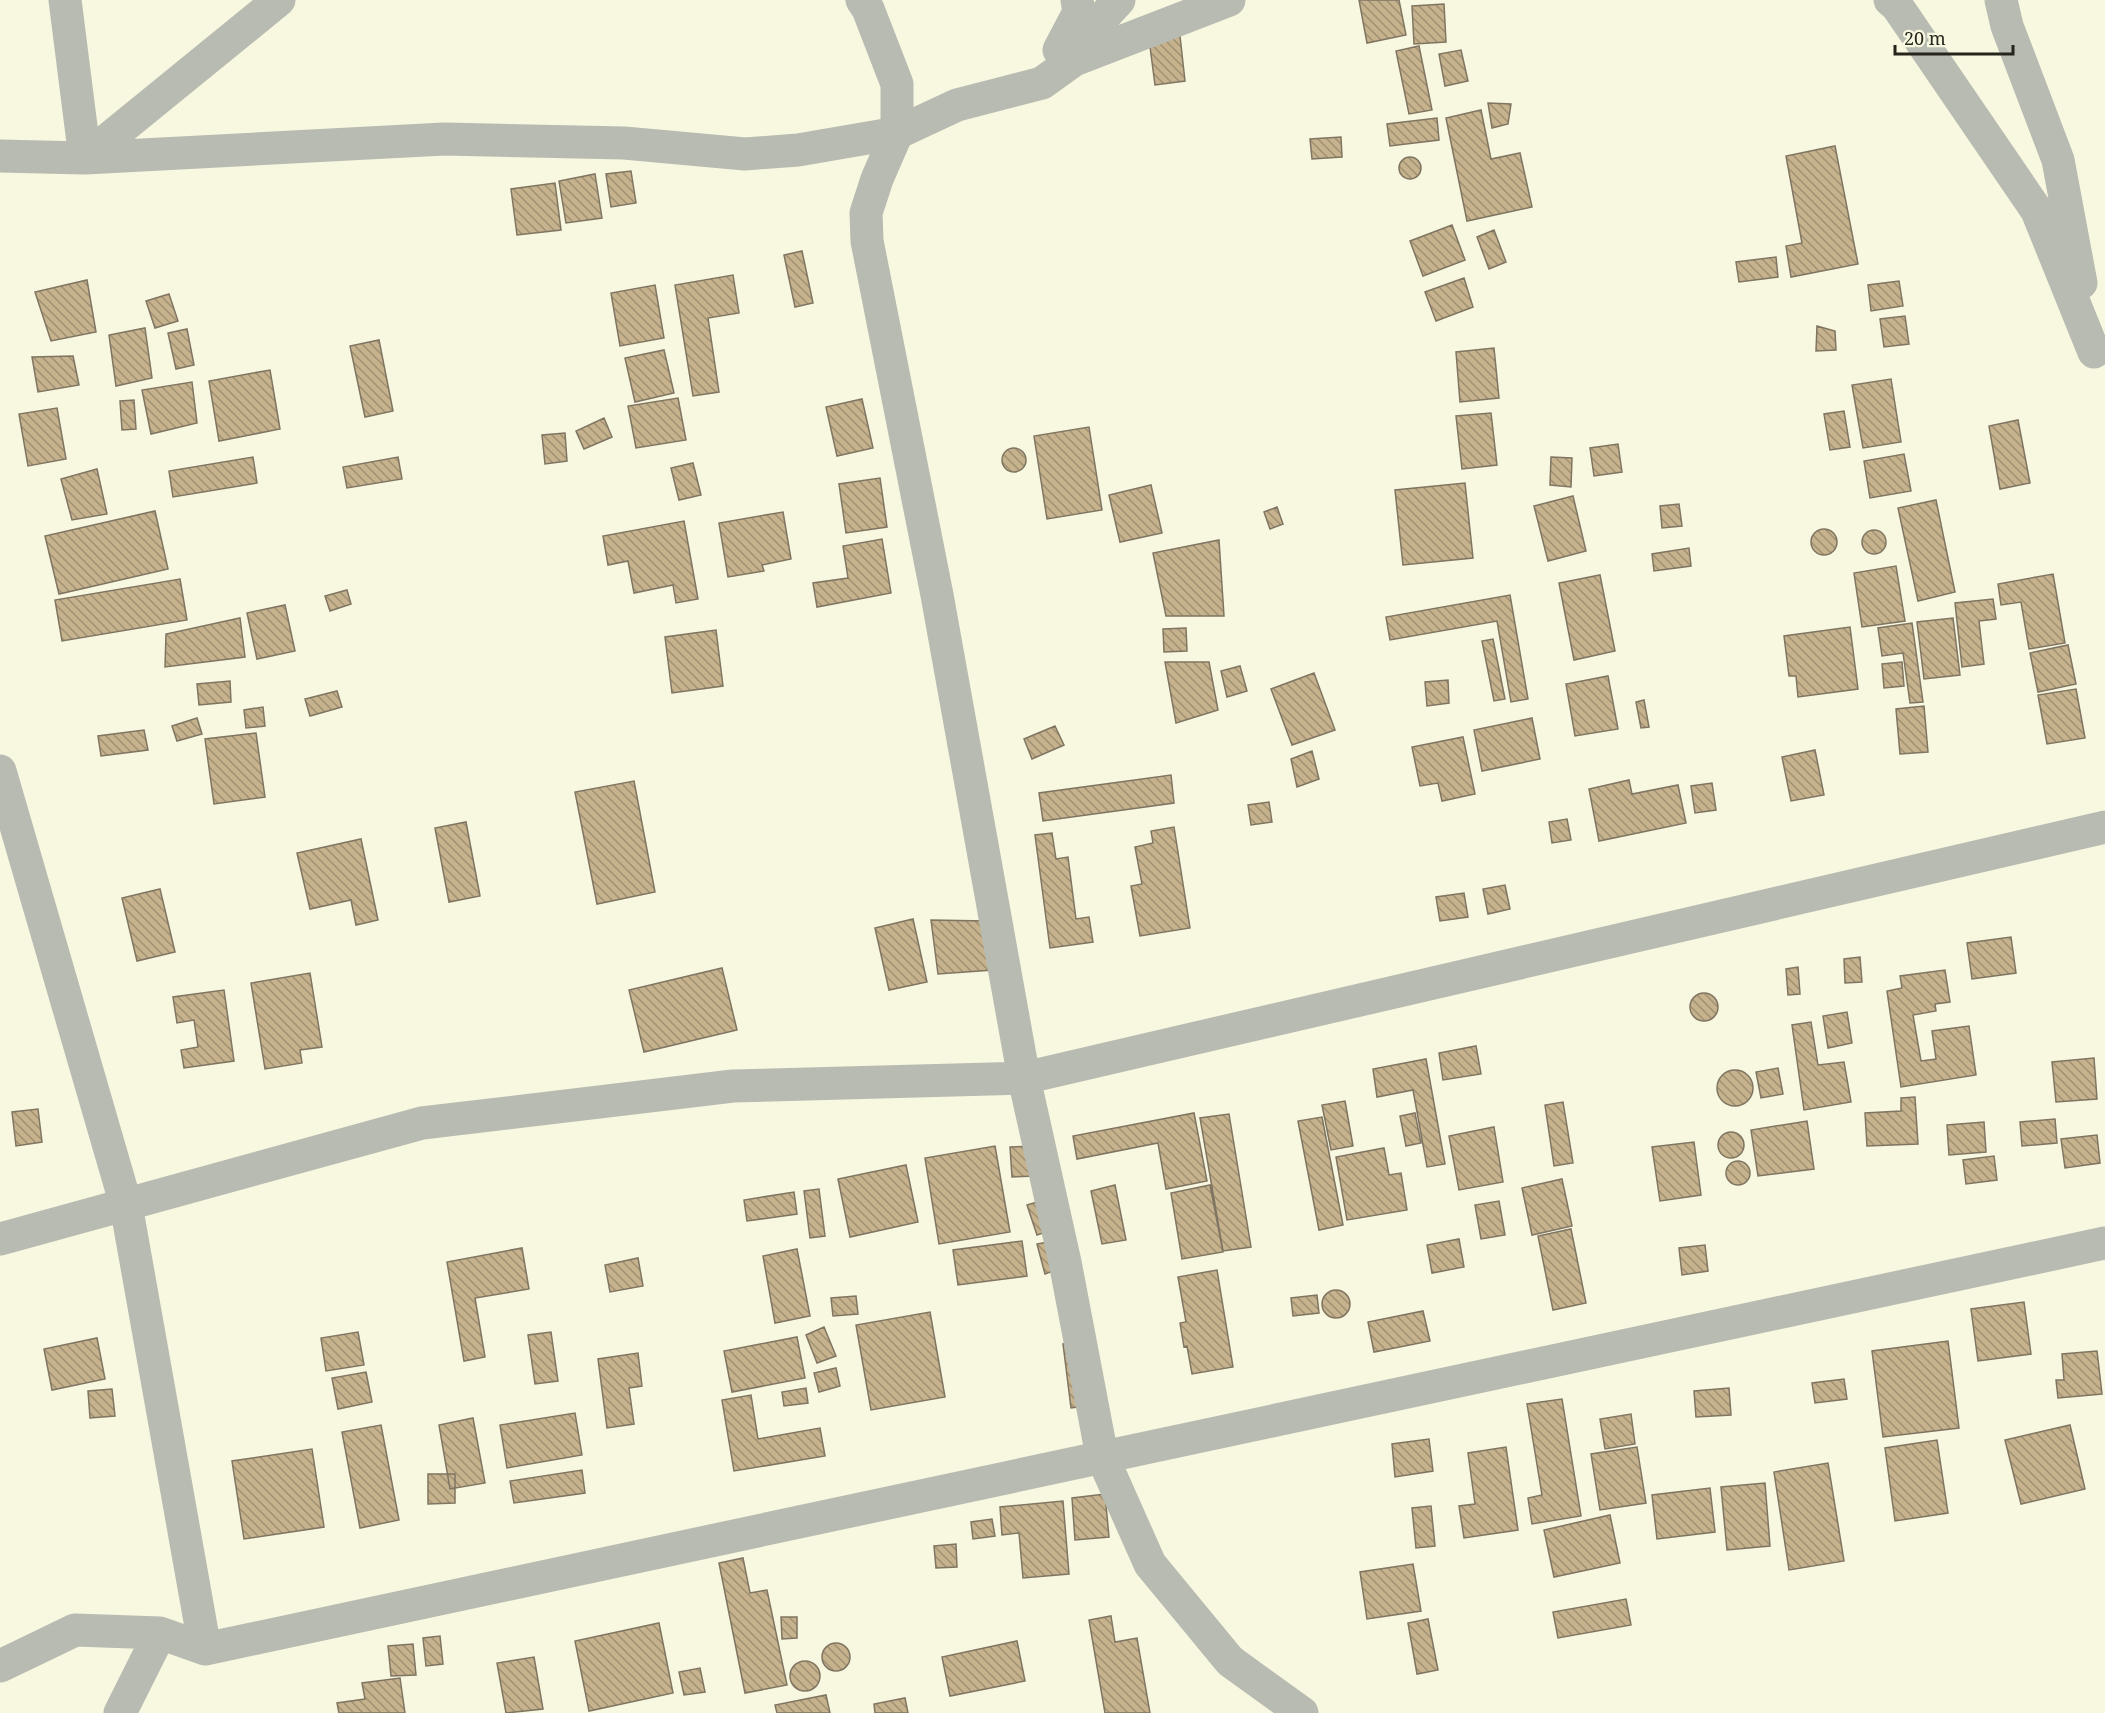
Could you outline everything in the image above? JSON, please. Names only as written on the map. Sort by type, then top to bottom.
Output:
[{"type":"street","points":[[65,0],[85,158]]},
{"type":"street","points":[[85,158],[279,0]]},
{"type":"street","points":[[862,0],[868,9],[897,84],[897,133],[866,213],[867,241],[938,595],[1024,1078],[1065,1262],[1102,1456],[1150,1564],[1230,1661],[1302,1713]]},
{"type":"street","points":[[1042,83],[1079,12],[1077,0]]},
{"type":"street","points":[[1042,83],[1119,0]]},
{"type":"street","points":[[0,156],[85,158],[444,139],[624,143],[745,154],[798,150],[897,133],[957,105],[1042,83],[1074,60],[1229,0]]},
{"type":"street","points":[[1890,0],[1903,15],[2037,211],[2099,353]]},
{"type":"street","points":[[2001,0],[2007,26],[2058,160],[2099,353]]},
{"type":"street","points":[[0,771],[126,1205],[205,1649]]},
{"type":"street","points":[[0,1239],[422,1123],[733,1086],[1024,1078],[2105,827]]},
{"type":"street","points":[[0,1666],[75,1630],[160,1633],[205,1649],[2105,1243]]},
{"type":"street","points":[[120,1713],[160,1633]]},
{"type":"building","points":[[1359,0],[1399,0],[1406,35],[1367,43]]},
{"type":"building","points":[[1444,4],[1446,42],[1414,44],[1412,6]]},
{"type":"building","points":[[1180,36],[1185,81],[1155,85],[1149,39]]},
{"type":"building","points":[[1419,46],[1432,110],[1409,114],[1396,51]]},
{"type":"building","points":[[1461,50],[1468,81],[1445,86],[1439,54]]},
{"type":"building","points":[[1488,103],[1511,104],[1508,124],[1492,128]]},
{"type":"building","points":[[1481,110],[1491,159],[1520,153],[1532,207],[1467,221],[1446,118]]},
{"type":"building","points":[[1437,118],[1439,140],[1390,146],[1387,124]]},
{"type":"building","points":[[1341,137],[1342,157],[1312,159],[1310,139]]},
{"type":"building","points":[[1835,146],[1858,264],[1791,277],[1786,246],[1802,243],[1786,156]]},
{"type":"building","points":[[1410,157],[1420,164],[1421,168],[1414,178],[1410,179],[1400,172],[1399,168],[1406,158]]},
{"type":"building","points":[[631,171],[636,203],[611,207],[606,174]]},
{"type":"building","points":[[595,174],[602,218],[566,223],[559,181]]},
{"type":"building","points":[[555,183],[561,230],[517,235],[511,189]]},
{"type":"building","points":[[1452,225],[1465,260],[1423,276],[1410,241]]},
{"type":"building","points":[[1494,230],[1506,262],[1489,269],[1477,237]]},
{"type":"building","points":[[802,251],[813,303],[795,307],[784,255]]},
{"type":"building","points":[[1776,257],[1778,277],[1739,282],[1736,262]]},
{"type":"building","points":[[733,275],[739,313],[708,318],[719,392],[693,396],[675,285]]},
{"type":"building","points":[[1464,278],[1473,307],[1436,321],[1425,292]]},
{"type":"building","points":[[87,280],[96,332],[51,341],[35,292]]},
{"type":"building","points":[[1899,281],[1903,306],[1871,311],[1868,285]]},
{"type":"building","points":[[655,285],[664,338],[620,346],[611,293]]},
{"type":"building","points":[[169,294],[178,321],[155,328],[146,301]]},
{"type":"building","points":[[1905,316],[1909,344],[1884,347],[1880,319]]},
{"type":"building","points":[[1817,326],[1835,331],[1836,350],[1816,351]]},
{"type":"building","points":[[145,328],[152,378],[116,386],[109,335]]},
{"type":"building","points":[[187,329],[194,365],[176,369],[168,333]]},
{"type":"building","points":[[379,340],[393,411],[365,417],[350,346]]},
{"type":"building","points":[[1494,348],[1499,398],[1460,402],[1456,352]]},
{"type":"building","points":[[664,350],[674,393],[635,402],[625,358]]},
{"type":"building","points":[[73,356],[79,385],[38,392],[32,357]]},
{"type":"building","points":[[270,370],[280,429],[219,441],[209,381]]},
{"type":"building","points":[[1891,379],[1901,442],[1863,448],[1852,385]]},
{"type":"building","points":[[192,382],[197,423],[151,434],[142,390]]},
{"type":"building","points":[[678,398],[686,440],[636,448],[628,406]]},
{"type":"building","points":[[862,399],[873,448],[837,456],[826,407]]},
{"type":"building","points":[[134,400],[136,429],[122,430],[120,401]]},
{"type":"building","points":[[57,408],[66,459],[28,466],[19,414]]},
{"type":"building","points":[[1844,411],[1850,447],[1830,450],[1824,414]]},
{"type":"building","points":[[1491,413],[1497,465],[1462,469],[1456,416]]},
{"type":"building","points":[[604,418],[612,437],[584,449],[576,431]]},
{"type":"building","points":[[2018,420],[2030,483],[2000,489],[1989,426]]},
{"type":"building","points":[[1089,427],[1102,510],[1047,519],[1034,436]]},
{"type":"building","points":[[565,433],[567,461],[545,464],[542,435]]},
{"type":"building","points":[[1618,444],[1622,472],[1594,476],[1590,448]]},
{"type":"building","points":[[1014,448],[1023,451],[1026,460],[1023,469],[1014,472],[1005,469],[1002,460],[1005,451]]},
{"type":"building","points":[[1904,454],[1911,491],[1870,498],[1864,461]]},
{"type":"building","points":[[253,457],[257,483],[173,497],[169,471]]},
{"type":"building","points":[[398,457],[402,479],[347,488],[343,467]]},
{"type":"building","points":[[1551,457],[1572,458],[1571,487],[1550,485]]},
{"type":"building","points":[[693,463],[701,495],[679,500],[671,468]]},
{"type":"building","points":[[97,469],[107,514],[72,520],[61,479]]},
{"type":"building","points":[[880,478],[887,527],[846,533],[839,484]]},
{"type":"building","points":[[1465,483],[1473,558],[1403,565],[1395,490]]},
{"type":"building","points":[[1151,485],[1162,533],[1120,542],[1109,495]]},
{"type":"building","points":[[1573,496],[1586,551],[1548,561],[1534,506]]},
{"type":"building","points":[[1936,500],[1955,592],[1918,601],[1898,508]]},
{"type":"building","points":[[1679,504],[1682,526],[1662,528],[1660,506]]},
{"type":"building","points":[[1277,507],[1283,524],[1270,529],[1264,512]]},
{"type":"building","points":[[155,511],[168,569],[59,594],[45,536]]},
{"type":"building","points":[[783,512],[791,559],[762,565],[764,571],[728,577],[719,523]]},
{"type":"building","points":[[684,521],[698,599],[676,603],[673,585],[634,593],[628,561],[608,565],[603,536]]},
{"type":"building","points":[[1824,529],[1833,533],[1837,542],[1833,551],[1824,555],[1815,551],[1811,542],[1815,533]]},
{"type":"building","points":[[1874,530],[1883,533],[1886,542],[1883,551],[1874,554],[1865,551],[1862,542],[1865,533]]},
{"type":"building","points":[[882,539],[891,593],[817,607],[813,583],[848,578],[843,546]]},
{"type":"building","points":[[1219,540],[1224,616],[1166,616],[1153,553]]},
{"type":"building","points":[[1689,548],[1691,566],[1654,571],[1652,554]]},
{"type":"building","points":[[1896,566],[1905,621],[1862,627],[1854,573]]},
{"type":"building","points":[[2053,574],[2065,643],[2029,649],[2021,602],[2001,605],[1998,584]]},
{"type":"building","points":[[1600,575],[1615,651],[1574,660],[1559,583]]},
{"type":"building","points":[[180,579],[187,620],[62,641],[55,600]]},
{"type":"building","points":[[347,590],[351,604],[330,611],[325,596]]},
{"type":"building","points":[[1510,595],[1528,699],[1511,702],[1497,621],[1390,640],[1386,617]]},
{"type":"building","points":[[1993,599],[1996,619],[1979,621],[1984,664],[1962,667],[1955,603]]},
{"type":"building","points":[[285,605],[295,651],[257,659],[247,613]]},
{"type":"building","points":[[240,618],[245,657],[165,667],[166,634]]},
{"type":"building","points":[[1953,618],[1960,675],[1924,679],[1917,622]]},
{"type":"building","points":[[1912,623],[1923,702],[1910,703],[1903,653],[1882,656],[1878,628]]},
{"type":"building","points":[[1850,627],[1858,689],[1798,697],[1796,676],[1789,676],[1784,636]]},
{"type":"building","points":[[1186,628],[1187,651],[1164,652],[1163,629]]},
{"type":"building","points":[[716,630],[723,686],[672,693],[665,637]]},
{"type":"building","points":[[1493,639],[1505,699],[1494,701],[1482,641]]},
{"type":"building","points":[[2068,645],[2076,684],[2038,692],[2030,653]]},
{"type":"building","points":[[1165,662],[1209,662],[1218,710],[1176,723]]},
{"type":"building","points":[[1902,662],[1904,686],[1884,688],[1882,664]]},
{"type":"building","points":[[1240,666],[1247,691],[1227,697],[1221,671]]},
{"type":"building","points":[[1314,673],[1335,730],[1292,745],[1271,689]]},
{"type":"building","points":[[1608,676],[1618,729],[1575,736],[1566,684]]},
{"type":"building","points":[[1448,680],[1449,703],[1427,706],[1425,682]]},
{"type":"building","points":[[230,681],[231,702],[199,705],[197,684]]},
{"type":"building","points":[[2076,689],[2085,738],[2047,744],[2038,695]]},
{"type":"building","points":[[337,691],[342,707],[310,716],[305,699]]},
{"type":"building","points":[[1644,700],[1649,727],[1641,728],[1636,702]]},
{"type":"building","points":[[1924,706],[1928,752],[1900,754],[1896,709]]},
{"type":"building","points":[[263,707],[265,726],[246,728],[244,710]]},
{"type":"building","points":[[197,718],[202,734],[177,741],[172,726]]},
{"type":"building","points":[[1532,718],[1540,759],[1482,771],[1474,730]]},
{"type":"building","points":[[1055,726],[1064,745],[1032,759],[1024,739]]},
{"type":"building","points":[[144,730],[148,750],[101,756],[98,736]]},
{"type":"building","points":[[256,733],[265,797],[214,804],[205,739]]},
{"type":"building","points":[[1463,737],[1475,794],[1442,801],[1438,783],[1420,786],[1412,747]]},
{"type":"building","points":[[1815,750],[1824,795],[1791,801],[1782,757]]},
{"type":"building","points":[[1312,751],[1319,779],[1297,787],[1291,759]]},
{"type":"building","points":[[1171,775],[1174,803],[1043,821],[1039,793]]},
{"type":"building","points":[[1629,780],[1632,794],[1678,785],[1686,823],[1599,841],[1589,789]]},
{"type":"building","points":[[634,781],[655,892],[597,904],[575,792]]},
{"type":"building","points":[[1712,783],[1716,810],[1695,813],[1691,786]]},
{"type":"building","points":[[1269,802],[1272,822],[1251,825],[1248,805]]},
{"type":"building","points":[[1567,819],[1571,840],[1552,843],[1549,822]]},
{"type":"building","points":[[466,822],[480,896],[449,902],[435,828]]},
{"type":"building","points":[[1174,827],[1190,928],[1140,936],[1131,886],[1142,884],[1135,847],[1153,843],[1151,831]]},
{"type":"building","points":[[1052,833],[1056,859],[1068,857],[1076,919],[1089,917],[1093,942],[1050,948],[1035,835]]},
{"type":"building","points":[[361,839],[378,920],[356,925],[351,900],[310,909],[297,853]]},
{"type":"building","points":[[1505,885],[1510,909],[1488,914],[1483,889]]},
{"type":"building","points":[[160,889],[175,952],[137,961],[122,898]]},
{"type":"building","points":[[1464,893],[1468,917],[1440,921],[1436,897]]},
{"type":"building","points":[[913,919],[927,982],[889,990],[875,928]]},
{"type":"building","points":[[931,920],[986,921],[993,970],[938,974]]},
{"type":"building","points":[[2011,937],[2016,973],[1972,979],[1967,943]]},
{"type":"building","points":[[1860,957],[1862,982],[1845,983],[1844,959]]},
{"type":"building","points":[[1798,967],[1800,994],[1788,995],[1786,969]]},
{"type":"building","points":[[722,968],[737,1030],[644,1052],[629,990]]},
{"type":"building","points":[[1945,970],[1950,1002],[1935,1004],[1936,1011],[1913,1015],[1921,1061],[1936,1059],[1932,1031],[1969,1026],[1976,1075],[1901,1087],[1887,991],[1902,988],[1900,976]]},
{"type":"building","points":[[310,973],[322,1047],[300,1050],[302,1063],[265,1069],[251,983]]},
{"type":"building","points":[[224,990],[234,1061],[184,1068],[181,1050],[198,1047],[194,1020],[177,1023],[173,997]]},
{"type":"building","points":[[1704,993],[1714,997],[1718,1007],[1714,1017],[1704,1021],[1694,1017],[1690,1007],[1694,997]]},
{"type":"building","points":[[1847,1012],[1852,1043],[1828,1048],[1823,1016]]},
{"type":"building","points":[[1811,1022],[1818,1065],[1844,1062],[1851,1102],[1804,1110],[1792,1025]]},
{"type":"building","points":[[1476,1046],[1481,1074],[1443,1080],[1439,1053]]},
{"type":"building","points":[[2094,1058],[2097,1099],[2056,1102],[2052,1062]]},
{"type":"building","points":[[1426,1059],[1445,1164],[1427,1167],[1413,1090],[1377,1097],[1373,1069]]},
{"type":"building","points":[[1778,1068],[1783,1094],[1761,1098],[1756,1072]]},
{"type":"building","points":[[1735,1070],[1748,1075],[1753,1088],[1748,1101],[1735,1106],[1722,1101],[1717,1088],[1722,1075]]},
{"type":"building","points":[[1915,1097],[1918,1144],[1867,1146],[1865,1113],[1901,1111],[1901,1098]]},
{"type":"building","points":[[1345,1101],[1353,1146],[1331,1150],[1322,1105]]},
{"type":"building","points":[[1563,1102],[1573,1163],[1554,1166],[1545,1105]]},
{"type":"building","points":[[38,1109],[42,1142],[16,1146],[12,1112]]},
{"type":"building","points":[[1194,1113],[1207,1181],[1166,1189],[1158,1143],[1077,1159],[1073,1136]]},
{"type":"building","points":[[1415,1113],[1421,1143],[1406,1146],[1400,1116]]},
{"type":"building","points":[[1229,1114],[1251,1247],[1223,1251],[1200,1118]]},
{"type":"building","points":[[1322,1117],[1343,1225],[1319,1230],[1298,1121]]},
{"type":"building","points":[[2055,1119],[2057,1143],[2022,1146],[2020,1122]]},
{"type":"building","points":[[1807,1121],[1814,1169],[1758,1176],[1751,1130]]},
{"type":"building","points":[[1984,1122],[1986,1152],[1949,1155],[1947,1125]]},
{"type":"building","points":[[1494,1127],[1503,1182],[1459,1190],[1449,1136]]},
{"type":"building","points":[[1731,1132],[1740,1136],[1744,1145],[1740,1154],[1731,1158],[1722,1154],[1718,1145],[1722,1136]]},
{"type":"building","points":[[2097,1135],[2100,1163],[2065,1168],[2061,1139]]},
{"type":"building","points":[[1694,1142],[1701,1195],[1660,1201],[1652,1147]]},
{"type":"building","points":[[995,1146],[1010,1232],[939,1244],[925,1158]]},
{"type":"building","points":[[1034,1146],[1035,1176],[1012,1177],[1010,1147]]},
{"type":"building","points":[[1384,1148],[1389,1175],[1401,1173],[1407,1210],[1347,1220],[1336,1157]]},
{"type":"building","points":[[1994,1156],[1997,1180],[1966,1184],[1963,1160]]},
{"type":"building","points":[[1738,1161],[1747,1164],[1750,1173],[1747,1182],[1738,1185],[1729,1182],[1726,1173],[1729,1164]]},
{"type":"building","points":[[906,1165],[918,1222],[850,1237],[838,1179]]},
{"type":"building","points":[[1562,1179],[1572,1226],[1532,1235],[1522,1188]]},
{"type":"building","points":[[1115,1185],[1126,1240],[1102,1244],[1091,1191]]},
{"type":"building","points":[[1210,1185],[1223,1252],[1182,1259],[1171,1193]]},
{"type":"building","points":[[819,1189],[825,1236],[810,1238],[804,1191]]},
{"type":"building","points":[[794,1192],[797,1214],[747,1221],[744,1200]]},
{"type":"building","points":[[1044,1200],[1052,1230],[1037,1235],[1027,1205]]},
{"type":"building","points":[[1499,1201],[1505,1235],[1481,1239],[1475,1205]]},
{"type":"building","points":[[1571,1229],[1586,1303],[1553,1310],[1538,1236]]},
{"type":"building","points":[[1459,1239],[1464,1267],[1432,1273],[1427,1245]]},
{"type":"building","points":[[1022,1241],[1027,1276],[958,1285],[953,1250]]},
{"type":"building","points":[[1053,1241],[1058,1269],[1045,1274],[1037,1244]]},
{"type":"building","points":[[1705,1245],[1708,1271],[1682,1275],[1679,1248]]},
{"type":"building","points":[[522,1248],[529,1289],[475,1298],[485,1357],[464,1361],[447,1262]]},
{"type":"building","points":[[797,1249],[810,1316],[775,1323],[763,1256]]},
{"type":"building","points":[[638,1258],[643,1286],[610,1292],[605,1265]]},
{"type":"building","points":[[1217,1270],[1233,1367],[1192,1374],[1180,1323],[1186,1322],[1178,1277]]},
{"type":"building","points":[[1336,1290],[1346,1294],[1350,1304],[1346,1314],[1336,1318],[1326,1314],[1322,1304],[1326,1294]]},
{"type":"building","points":[[1317,1295],[1319,1313],[1293,1316],[1291,1298]]},
{"type":"building","points":[[856,1296],[858,1314],[833,1316],[831,1298]]},
{"type":"building","points":[[2024,1302],[2031,1354],[1978,1361],[1971,1309]]},
{"type":"building","points":[[1423,1311],[1430,1341],[1374,1352],[1368,1322]]},
{"type":"building","points":[[930,1312],[945,1397],[871,1410],[856,1325]]},
{"type":"building","points":[[824,1327],[836,1356],[817,1363],[806,1335]]},
{"type":"building","points":[[358,1332],[364,1365],[326,1371],[321,1338]]},
{"type":"building","points":[[551,1332],[558,1381],[535,1384],[528,1335]]},
{"type":"building","points":[[797,1337],[805,1378],[732,1392],[724,1351]]},
{"type":"building","points":[[97,1338],[105,1379],[52,1390],[44,1349]]},
{"type":"building","points":[[1948,1341],[1959,1428],[1883,1437],[1872,1351]]},
{"type":"building","points":[[1078,1342],[1086,1406],[1071,1408],[1063,1344]]},
{"type":"building","points":[[2097,1351],[2102,1394],[2058,1398],[2056,1380],[2064,1380],[2062,1354]]},
{"type":"building","points":[[638,1353],[642,1386],[629,1388],[634,1424],[607,1428],[598,1359]]},
{"type":"building","points":[[836,1368],[840,1386],[819,1392],[814,1373]]},
{"type":"building","points":[[366,1372],[372,1402],[338,1409],[332,1378]]},
{"type":"building","points":[[1844,1379],[1847,1399],[1815,1403],[1812,1383]]},
{"type":"building","points":[[806,1388],[808,1403],[784,1406],[782,1392]]},
{"type":"building","points":[[1729,1388],[1731,1415],[1696,1417],[1694,1391]]},
{"type":"building","points":[[112,1389],[115,1416],[90,1418],[88,1391]]},
{"type":"building","points":[[751,1395],[758,1439],[820,1428],[825,1456],[734,1471],[722,1400]]},
{"type":"building","points":[[1562,1399],[1581,1516],[1532,1524],[1528,1498],[1542,1495],[1527,1404]]},
{"type":"building","points":[[575,1413],[582,1455],[507,1468],[500,1425]]},
{"type":"building","points":[[1631,1414],[1635,1444],[1605,1449],[1600,1419]]},
{"type":"building","points":[[473,1418],[485,1483],[450,1489],[439,1425]]},
{"type":"building","points":[[381,1425],[399,1520],[360,1528],[342,1432]]},
{"type":"building","points":[[2070,1425],[2085,1489],[2021,1504],[2005,1440]]},
{"type":"building","points":[[1429,1439],[1433,1471],[1395,1477],[1392,1444]]},
{"type":"building","points":[[1937,1440],[1948,1513],[1895,1521],[1885,1448]]},
{"type":"building","points":[[1506,1447],[1518,1530],[1464,1538],[1459,1506],[1475,1504],[1468,1453]]},
{"type":"building","points":[[1637,1447],[1646,1503],[1600,1510],[1591,1454]]},
{"type":"building","points":[[312,1449],[324,1527],[244,1539],[232,1461]]},
{"type":"building","points":[[1828,1463],[1844,1561],[1789,1570],[1774,1472]]},
{"type":"building","points":[[582,1470],[585,1493],[514,1503],[510,1481]]},
{"type":"building","points":[[428,1474],[455,1474],[455,1503],[428,1504]]},
{"type":"building","points":[[1765,1483],[1770,1546],[1727,1550],[1721,1487]]},
{"type":"building","points":[[1710,1488],[1715,1532],[1657,1539],[1652,1495]]},
{"type":"building","points":[[1105,1494],[1109,1537],[1075,1540],[1072,1498]]},
{"type":"building","points":[[1063,1501],[1069,1574],[1023,1578],[1019,1533],[1002,1535],[1000,1507]]},
{"type":"building","points":[[1431,1506],[1435,1546],[1416,1548],[1412,1508]]},
{"type":"building","points":[[1610,1515],[1620,1563],[1554,1577],[1544,1530]]},
{"type":"building","points":[[992,1519],[995,1536],[973,1539],[971,1522]]},
{"type":"building","points":[[956,1544],[957,1567],[936,1568],[934,1546]]},
{"type":"building","points":[[743,1558],[750,1593],[767,1590],[787,1685],[745,1693],[719,1563]]},
{"type":"building","points":[[1413,1564],[1421,1611],[1367,1619],[1360,1572]]},
{"type":"building","points":[[1626,1599],[1631,1625],[1558,1638],[1553,1612]]},
{"type":"building","points":[[1111,1616],[1115,1642],[1137,1638],[1150,1713],[1105,1713],[1089,1620]]},
{"type":"building","points":[[781,1617],[797,1617],[797,1638],[782,1639]]},
{"type":"building","points":[[1428,1619],[1438,1670],[1417,1674],[1408,1623]]},
{"type":"building","points":[[659,1623],[673,1693],[589,1711],[575,1641]]},
{"type":"building","points":[[440,1636],[443,1664],[426,1666],[423,1638]]},
{"type":"building","points":[[1017,1641],[1025,1681],[950,1696],[942,1657]]},
{"type":"building","points":[[836,1643],[846,1647],[850,1657],[846,1667],[836,1671],[826,1667],[822,1657],[826,1647]]},
{"type":"building","points":[[413,1644],[416,1675],[391,1676],[388,1646]]},
{"type":"building","points":[[534,1657],[543,1709],[506,1713],[497,1663]]},
{"type":"building","points":[[805,1661],[811,1662],[819,1670],[819,1682],[811,1690],[805,1691],[799,1690],[791,1682],[790,1676],[791,1670],[799,1662]]},
{"type":"building","points":[[700,1668],[705,1692],[684,1695],[679,1672]]},
{"type":"building","points":[[400,1678],[405,1713],[339,1713],[337,1703],[365,1699],[362,1683]]},
{"type":"building","points":[[826,1695],[830,1713],[777,1713],[775,1705]]},
{"type":"building","points":[[905,1698],[908,1713],[875,1713],[874,1704]]}]
